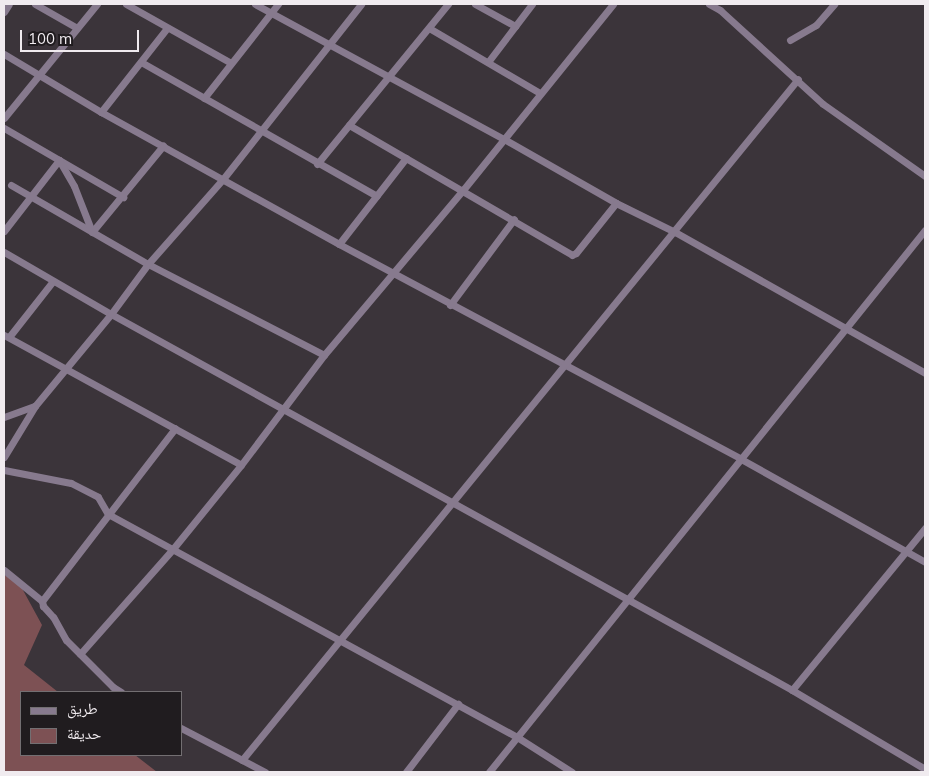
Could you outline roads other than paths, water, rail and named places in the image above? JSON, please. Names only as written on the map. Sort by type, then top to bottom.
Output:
[{"type":"street","points":[[4,12],[9,4]]},
{"type":"street","points":[[35,4],[77,28]]},
{"type":"street","points":[[4,117],[97,4]]},
{"type":"street","points":[[126,4],[231,63]]},
{"type":"street","points":[[255,4],[616,202],[675,232],[925,373]]},
{"type":"street","points":[[204,98],[278,4]]},
{"type":"street","points":[[4,456],[34,406],[111,314],[148,264],[223,180],[361,4]]},
{"type":"street","points":[[317,164],[448,4]]},
{"type":"street","points":[[475,4],[516,26]]},
{"type":"street","points":[[488,62],[532,4]]},
{"type":"street","points":[[80,654],[172,550],[241,465],[324,356],[463,190],[613,4]]},
{"type":"street","points":[[708,4],[720,10],[823,104],[925,176]]},
{"type":"street","points":[[790,40],[816,25],[834,4]]},
{"type":"street","points":[[101,112],[167,28]]},
{"type":"street","points":[[429,28],[540,93]]},
{"type":"street","points":[[4,54],[101,112],[393,274],[741,459],[925,562]]},
{"type":"street","points":[[141,62],[317,164],[377,196]]},
{"type":"street","points":[[242,760],[798,80]]},
{"type":"street","points":[[349,125],[572,255],[576,254],[616,202]]},
{"type":"street","points":[[4,128],[123,197]]},
{"type":"street","points":[[92,232],[123,197],[163,146]]},
{"type":"street","points":[[339,244],[406,158]]},
{"type":"street","points":[[4,231],[60,160]]},
{"type":"street","points":[[60,160],[74,186],[92,232]]},
{"type":"street","points":[[11,185],[148,264],[324,356]]},
{"type":"street","points":[[450,305],[514,220]]},
{"type":"street","points":[[489,772],[925,230]]},
{"type":"street","points":[[4,252],[111,314],[792,690],[925,769]]},
{"type":"street","points":[[53,281],[6,336],[241,465]]},
{"type":"street","points":[[4,417],[34,406]]},
{"type":"street","points":[[42,601],[175,428]]},
{"type":"street","points":[[4,470],[71,483],[98,497],[108,514],[518,737],[572,772]]},
{"type":"street","points":[[792,690],[925,528]]},
{"type":"street","points":[[4,570],[42,601],[66,640],[113,687],[119,691]]},
{"type":"street","points":[[406,772],[458,704]]},
{"type":"street","points":[[182,729],[265,772]]}]
